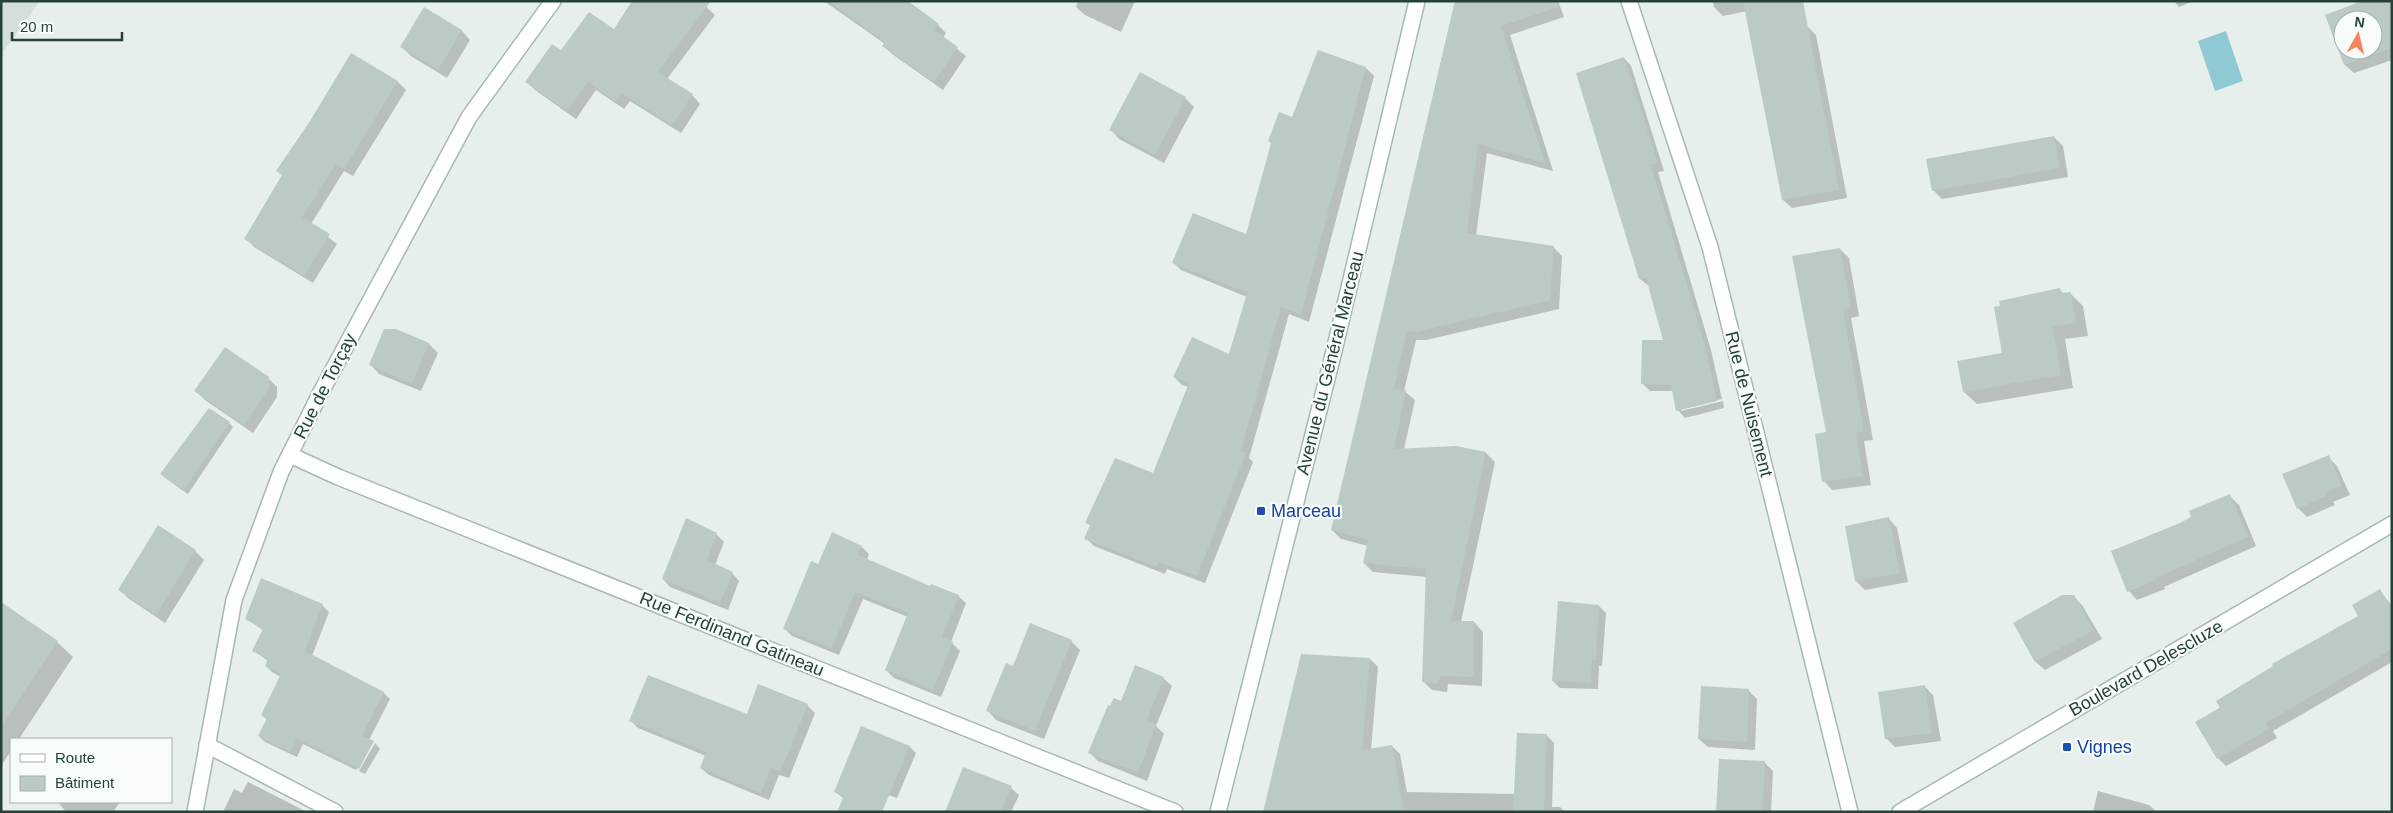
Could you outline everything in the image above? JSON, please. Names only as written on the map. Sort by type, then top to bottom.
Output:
[{"type":"street","name":"Rue de Torçay","points":[[195,812],[234,600],[281,472],[320,394],[469,117],[553,1]]},
{"type":"street","name":"Avenue du Général Marceau","points":[[1218,812],[1336,341],[1417,1]]},
{"type":"street","name":"Rue de Nuisement","points":[[1629,1],[1710,247],[1850,812]]},
{"type":"street","name":"Rue Ferdinand Gatineau","points":[[290,455],[338,477],[1175,812]]},
{"type":"street","name":"Boulevard Delescluze","points":[[1900,812],[2392,524]]},
{"type":"street","points":[[207,745],[335,812]]},
{"type":"shaded area","points":[[1,1],[40,1],[1,55]]},
{"type":"water","points":[[2226,31],[2243,81],[2215,91],[2198,41]]},
{"type":"building","points":[[632,1],[711,1],[658,72],[693,94],[672,125],[621,93],[615,102],[588,82],[567,111],[525,82],[552,44],[561,50],[589,12],[614,29]]},
{"type":"building","points":[[828,1],[908,1],[939,24],[934,30],[958,47],[934,82],[882,46],[885,42]]},
{"type":"building","points":[[1455,1],[1558,1],[1559,7],[1501,26],[1545,163],[1478,144],[1467,233],[1554,246],[1550,300],[1417,332],[1407,331],[1394,389],[1406,390],[1394,449],[1456,446],[1486,452],[1451,621],[1474,621],[1474,677],[1440,676],[1438,684],[1422,682],[1426,569],[1363,563],[1368,540],[1331,530]]},
{"type":"building","points":[[1743,1],[1803,1],[1839,190],[1782,200]]},
{"type":"building","points":[[2362,1],[2392,1],[2392,48],[2383,51],[2383,10],[2338,10]]},
{"type":"building","points":[[424,7],[462,30],[438,70],[400,47]]},
{"type":"building","points":[[2333,12],[2333,36],[2325,15]]},
{"type":"building","points":[[1318,50],[1366,67],[1301,315],[1281,307],[1241,451],[1246,453],[1197,576],[1159,562],[1157,567],[1084,539],[1090,525],[1085,523],[1115,458],[1153,473],[1189,383],[1173,377],[1192,337],[1229,354],[1247,293],[1172,263],[1193,213],[1246,234],[1271,143],[1268,141],[1279,112],[1292,117]]},
{"type":"building","points":[[351,53],[398,81],[344,169],[336,164],[302,217],[330,234],[304,276],[244,239],[282,175],[276,171],[310,121]]},
{"type":"building","points":[[1624,57],[1658,163],[1651,165],[1704,342],[1717,401],[1676,411],[1671,385],[1641,384],[1642,340],[1663,340],[1646,278],[1639,279],[1576,73]]},
{"type":"building","points":[[2342,60],[2358,60],[2344,65]]},
{"type":"building","points":[[1140,72],[1186,97],[1155,155],[1109,130]]},
{"type":"building","points":[[2054,136],[2060,168],[1932,191],[1926,159]]},
{"type":"building","points":[[1840,248],[1851,308],[1843,309],[1864,431],[1856,433],[1863,476],[1822,482],[1815,434],[1826,432],[1792,256]]},
{"type":"building","points":[[2060,288],[2061,293],[2071,292],[2076,323],[2053,327],[2061,375],[1963,392],[1957,361],[2002,353],[1994,307],[2000,306],[1999,301]]},
{"type":"building","points":[[384,329],[396,329],[429,343],[412,384],[369,365]]},
{"type":"building","points":[[225,347],[269,377],[269,388],[244,425],[194,391]]},
{"type":"building","points":[[209,408],[230,422],[183,491],[160,474]]},
{"type":"building","points":[[2329,455],[2342,486],[2325,493],[2327,496],[2297,509],[2282,474]]},
{"type":"building","points":[[2230,494],[2248,537],[2127,592],[2111,551],[2180,523],[2191,517],[2189,511]]},
{"type":"building","points":[[1889,517],[1900,573],[1855,581],[1845,526]]},
{"type":"building","points":[[686,518],[717,533],[707,560],[733,572],[720,603],[662,579]]},
{"type":"building","points":[[158,525],[196,550],[156,615],[118,590]]},
{"type":"building","points":[[832,532],[862,546],[858,555],[930,586],[931,584],[959,595],[942,637],[953,642],[933,690],[885,670],[908,613],[855,592],[832,648],[783,629],[811,561],[818,564]]},
{"type":"building","points":[[261,578],[323,604],[305,651],[384,692],[362,736],[374,741],[359,769],[297,739],[290,752],[258,736],[267,718],[261,715],[281,674],[265,666],[268,659],[252,651],[263,629],[245,619]]},
{"type":"building","points":[[2380,589],[2392,609],[2392,649],[2266,723],[2269,729],[2217,759],[2195,722],[2220,708],[2216,701],[2273,666],[2272,664],[2358,616],[2352,605]]},
{"type":"building","points":[[2062,595],[2074,595],[2094,630],[2035,662],[2013,623]]},
{"type":"building","points":[[1558,601],[1599,605],[1596,660],[1592,660],[1591,683],[1552,681]]},
{"type":"building","points":[[1,602],[58,641],[1,727]]},
{"type":"building","points":[[1030,623],[1072,640],[1035,731],[986,711],[1006,663],[1013,666]]},
{"type":"building","points":[[1301,654],[1370,658],[1362,750],[1392,745],[1404,812],[1263,812]]},
{"type":"building","points":[[1135,665],[1164,677],[1147,720],[1156,724],[1138,773],[1088,753],[1108,705],[1110,706],[1114,698],[1121,701]]},
{"type":"building","points":[[648,675],[747,714],[758,684],[808,704],[781,771],[771,768],[761,793],[700,768],[706,752],[629,721]]},
{"type":"building","points":[[1925,685],[1932,733],[1885,739],[1878,692]]},
{"type":"building","points":[[1701,686],[1749,689],[1747,742],[1698,739]]},
{"type":"building","points":[[861,726],[910,746],[882,812],[837,812],[844,796],[834,792]]},
{"type":"building","points":[[1517,733],[1547,734],[1544,812],[1513,812]]},
{"type":"building","points":[[1719,759],[1765,761],[1762,812],[1716,812]]},
{"type":"building","points":[[963,767],[1012,786],[1001,812],[945,812]]},
{"type":"place","name":"Marceau","points":[[1261,511]]},
{"type":"place","name":"Vignes","points":[[2067,747]]}]
